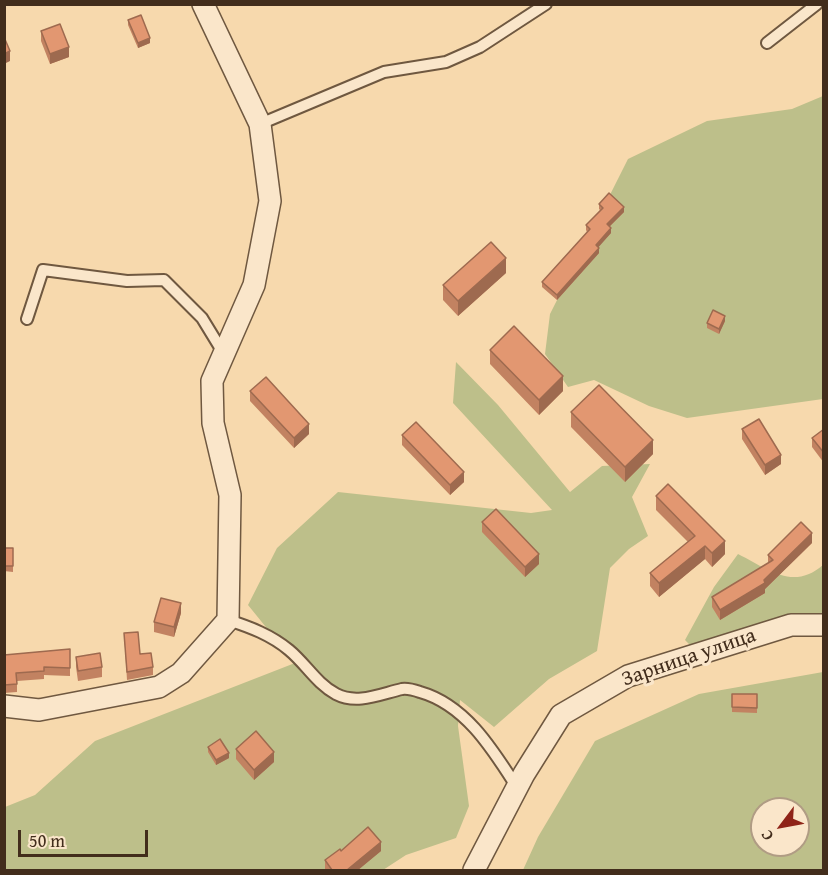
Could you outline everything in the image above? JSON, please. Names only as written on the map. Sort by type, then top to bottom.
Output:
[{"type":"street","points":[[4,706],[39,710],[159,687],[181,673],[228,620],[231,495],[213,423],[212,381],[254,285],[270,201],[260,124],[203,4]]},
{"type":"street","name":"Зарница улица","points":[[474,870],[561,715],[628,676],[791,624],[824,625]]},
{"type":"lane","points":[[260,124],[384,72],[446,62],[480,47],[546,4]]},
{"type":"lane","points":[[767,43],[817,4]]},
{"type":"lane","points":[[27,319],[43,270],[127,281],[164,280],[202,318],[224,354]]},
{"type":"lane","points":[[228,620],[254,628],[272,638],[290,651],[318,681],[347,699],[365,699],[406,688],[436,697],[457,710],[478,733],[518,789]]},
{"type":"green space","points":[[823,96],[823,399],[687,418],[649,406],[594,380],[568,387],[545,354],[550,314],[628,159],[707,121],[792,109]]},
{"type":"green space","points":[[456,362],[498,405],[570,492],[602,466],[650,464],[632,497],[648,536],[629,549],[610,568],[597,651],[549,679],[494,727],[460,700],[458,726],[469,806],[456,838],[406,855],[383,870],[5,870],[5,807],[35,795],[95,741],[295,663],[248,605],[277,548],[338,492],[531,513],[552,510],[453,403]]},
{"type":"green space","points":[[738,554],[770,571],[791,577],[812,573],[823,565],[823,633],[691,646],[685,640],[714,587]]},
{"type":"green space","points":[[823,672],[823,870],[523,870],[538,837],[595,741],[699,694]]},
{"type":"building","points":[[141,15],[150,38],[138,43],[128,20]]},
{"type":"building","points":[[60,24],[69,47],[50,54],[41,31]]},
{"type":"building","points":[[4,37],[10,51],[4,54]]},
{"type":"building","points":[[609,193],[624,207],[607,224],[611,228],[596,245],[599,248],[557,295],[542,282],[590,229],[586,225],[603,208],[599,204]]},
{"type":"building","points":[[491,242],[506,258],[458,301],[443,285]]},
{"type":"building","points":[[713,310],[725,316],[719,329],[707,323]]},
{"type":"building","points":[[514,326],[563,376],[539,400],[490,350]]},
{"type":"building","points":[[266,377],[309,424],[294,438],[250,391]]},
{"type":"building","points":[[599,385],[653,440],[625,467],[571,412]]},
{"type":"building","points":[[759,419],[781,455],[765,465],[742,429]]},
{"type":"building","points":[[416,422],[464,472],[450,485],[402,435]]},
{"type":"building","points":[[824,429],[824,453],[812,438]]},
{"type":"building","points":[[668,484],[725,541],[712,553],[705,546],[659,583],[650,573],[695,536],[656,496]]},
{"type":"building","points":[[496,509],[539,554],[525,567],[482,522]]},
{"type":"building","points":[[801,522],[812,533],[764,580],[765,583],[720,610],[712,597],[773,560],[768,555]]},
{"type":"building","points":[[4,548],[13,548],[13,566],[4,566]]},
{"type":"building","points":[[161,598],[181,603],[174,627],[154,622]]},
{"type":"building","points":[[138,632],[140,654],[151,653],[153,667],[127,672],[124,633]]},
{"type":"building","points":[[70,649],[70,668],[44,667],[44,671],[16,673],[17,684],[4,685],[4,655]]},
{"type":"building","points":[[100,653],[102,667],[78,671],[76,657]]},
{"type":"building","points":[[732,694],[757,694],[757,708],[732,707]]},
{"type":"building","points":[[256,731],[274,752],[254,770],[236,749]]},
{"type":"building","points":[[220,739],[229,753],[216,760],[208,747]]},
{"type":"building","points":[[368,827],[381,842],[347,870],[332,870],[325,860],[340,849],[341,851]]}]
